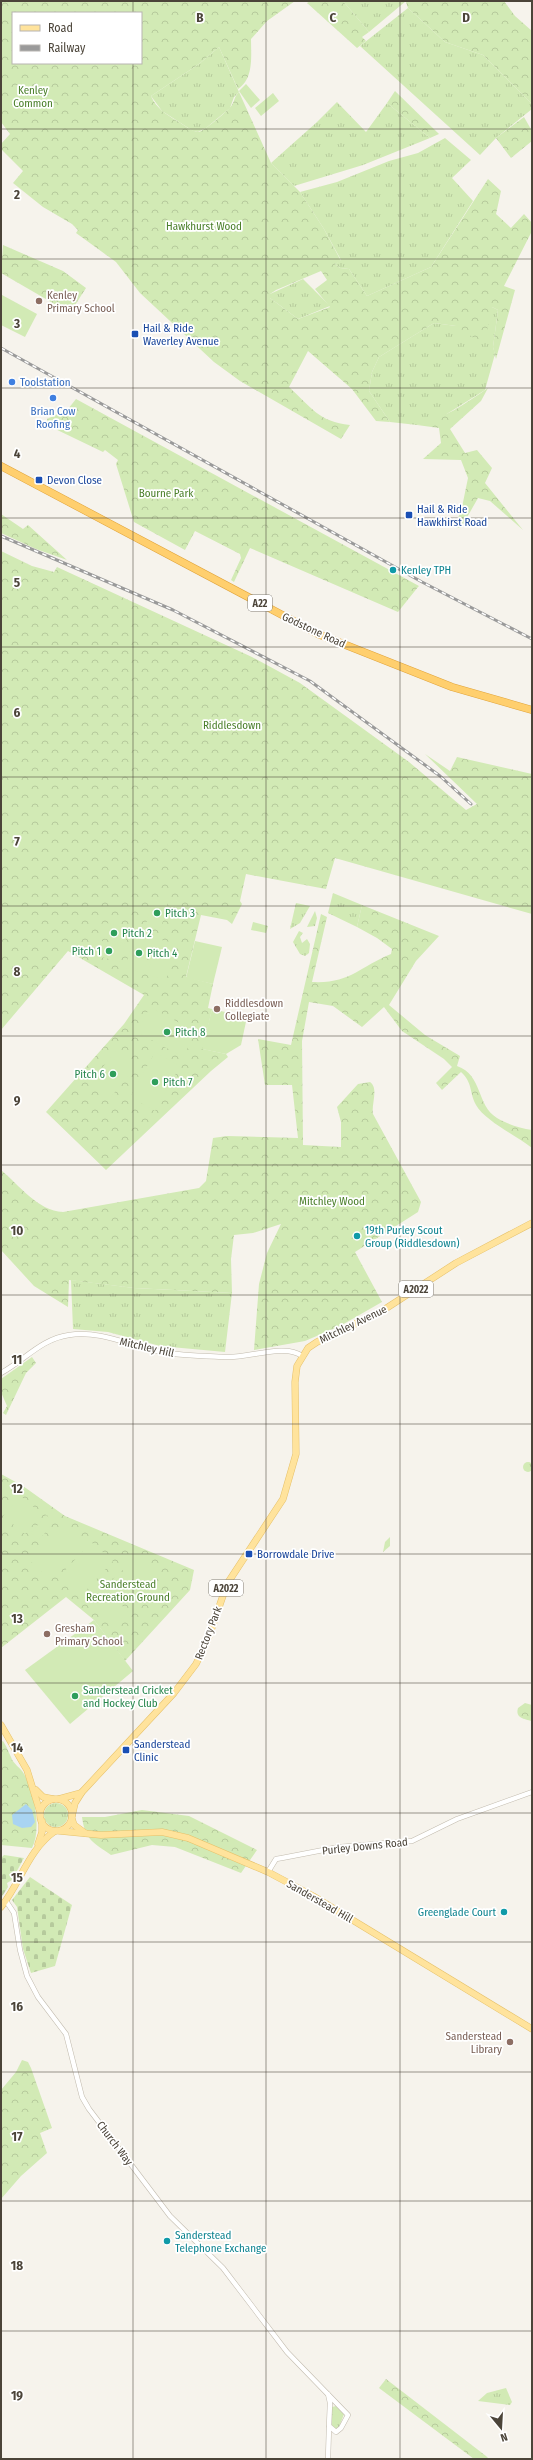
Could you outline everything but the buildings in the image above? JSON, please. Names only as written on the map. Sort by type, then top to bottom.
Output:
[{"type":"highway","name":"Godstone Road","points":[[1,466],[318,634],[452,687],[532,710]]},
{"type":"main road","name":"Mitchley Avenue","points":[[302,1356],[317,1342],[382,1311],[456,1263],[532,1223]]},
{"type":"main road","name":"Rectory Park","points":[[72,1817],[75,1803],[82,1792],[174,1693],[196,1664],[208,1639],[227,1584],[283,1499],[296,1454],[295,1382],[297,1366],[302,1356]]},
{"type":"main road","points":[[1,1725],[19,1753],[34,1787],[41,1815],[42,1834],[36,1850],[6,1901],[1,1906]]},
{"type":"main road","points":[[34,1787],[41,1796],[56,1799],[67,1804],[74,1826],[88,1834]]},
{"type":"main road","points":[[57,1831],[47,1827],[41,1815],[44,1804],[82,1792]]},
{"type":"main road","points":[[36,1850],[57,1831],[68,1826],[72,1817]]},
{"type":"main road","name":"Sanderstead Hill","points":[[57,1831],[88,1834],[162,1832],[188,1838],[268,1872],[313,1896],[532,2028]]},
{"type":"street","name":"Mitchley Hill","points":[[1,1373],[47,1341],[72,1334],[107,1337],[160,1352],[190,1356],[234,1357],[290,1350],[302,1356]]},
{"type":"street","name":"Purley Downs Road","points":[[268,1872],[276,1859],[338,1847],[412,1841],[457,1819],[532,1792]]},
{"type":"street","name":"Church Way","points":[[6,1901],[14,1913],[20,1950],[27,1976],[38,1997],[66,2034],[82,2097],[89,2109],[170,2216],[223,2268],[287,2352],[339,2405]]},
{"type":"street","points":[[328,2394],[330,2408],[328,2459]]},
{"type":"street","points":[[329,2443],[348,2415],[339,2405],[334,2404],[330,2408]]},
{"type":"street","points":[[329,2426],[333,2431],[338,2431]]},
{"type":"green space","name":"Hawkhurst Wood","points":[[1,1],[295,1],[267,21],[251,39],[251,60],[249,73],[243,85],[238,89],[219,47],[199,64],[151,96],[153,100],[169,116],[196,132],[199,132],[230,108],[239,92],[271,163],[300,192],[324,229],[341,261],[335,264],[340,268],[349,269],[367,296],[431,267],[488,179],[501,191],[496,214],[511,228],[524,214],[532,223],[532,231],[504,286],[515,290],[496,359],[493,347],[498,310],[492,307],[484,345],[456,326],[434,323],[379,357],[372,372],[369,391],[390,422],[376,421],[352,389],[308,351],[289,387],[323,417],[330,421],[350,425],[341,439],[240,381],[214,362],[140,293],[116,262],[76,233],[78,230],[72,224],[43,207],[13,183],[23,171],[1,149],[1,144],[10,134],[1,122]],"holes":[[[321,271],[327,280],[315,289],[330,307],[298,319],[270,298],[270,294],[276,290]]]},
{"type":"green space","points":[[310,1],[343,1],[369,32],[362,37],[366,41],[357,48],[307,3]]},
{"type":"green space","points":[[343,1],[406,1],[369,32]]},
{"type":"green space","points":[[504,1],[515,16],[532,31],[532,104],[483,55],[445,42],[408,8],[406,2]]},
{"type":"green space","points":[[408,8],[445,42],[483,55],[532,104],[532,109],[496,138],[480,155],[360,46]]},
{"type":"green space","points":[[219,47],[239,92],[234,97],[230,108],[206,128],[198,132],[193,131],[162,111],[151,96],[199,64]]},
{"type":"green space","points":[[246,84],[260,100],[251,108],[239,91]]},
{"type":"green space","points":[[395,91],[439,134],[430,138],[387,103]]},
{"type":"green space","points":[[273,93],[279,101],[261,116],[255,108]]},
{"type":"green space","points":[[337,102],[366,132],[387,103],[430,138],[363,165],[294,186],[271,163]]},
{"type":"green space","points":[[524,117],[532,131],[532,141],[511,158],[496,138]]},
{"type":"green space","points":[[445,138],[471,160],[452,178],[473,201],[431,267],[367,296],[349,269],[340,268],[335,264],[341,260],[324,229],[300,192],[337,182],[389,161],[418,153]]},
{"type":"green space","points":[[3,245],[63,271],[86,288],[70,313],[1,273]]},
{"type":"green space","points":[[303,279],[330,306],[298,319],[270,298],[270,294]]},
{"type":"green space","points":[[2,295],[37,314],[25,337],[1,325]]},
{"type":"green space","points":[[492,307],[498,310],[493,347],[495,354],[485,390],[434,422],[417,425],[390,422],[369,391],[372,372],[379,357],[434,323],[456,326]]},
{"type":"green space","points":[[488,388],[481,401],[450,429],[465,453],[477,450],[492,468],[485,483],[523,530],[490,501],[478,498],[461,528],[455,527],[462,507],[468,478],[461,460],[423,459],[441,443],[439,428],[417,425],[446,415]]},
{"type":"green space","name":"Bourne Park","points":[[76,399],[419,586],[398,612],[250,548],[234,582],[231,580],[241,558],[240,554],[195,531],[185,550],[134,522],[116,464],[118,460],[105,450],[103,452],[49,426],[47,419],[68,409]]},
{"type":"green space","points":[[1,514],[23,529],[28,525],[67,560],[36,549],[1,533]]},
{"type":"green space","name":"Riddlesdown","points":[[1,551],[32,566],[54,572],[57,567],[252,657],[300,683],[409,762],[466,810],[477,804],[425,754],[450,771],[457,757],[532,774],[532,914],[335,858],[326,889],[246,874],[240,901],[242,904],[232,924],[227,920],[201,915],[186,977],[213,984],[208,1008],[212,1009],[203,1049],[226,1054],[228,1057],[211,1071],[106,1170],[46,1112],[124,1024],[144,995],[68,951],[1,1030]]},
{"type":"green space","points":[[333,893],[362,905],[357,927],[328,913]]},
{"type":"green space","name":"Pitch 3","points":[[153,898],[168,902],[161,928],[146,924]]},
{"type":"green space","points":[[296,903],[310,906],[300,923],[290,929]]},
{"type":"green space","name":"Mitchley Wood","points":[[362,905],[439,936],[416,961],[389,1005],[425,1035],[460,1056],[457,1066],[465,1070],[471,1076],[490,1112],[505,1122],[532,1130],[532,1148],[486,1117],[480,1111],[476,1105],[469,1084],[461,1072],[442,1090],[436,1083],[452,1067],[444,1059],[402,1031],[384,1007],[362,1027],[333,1006],[309,1002],[302,1041],[303,1145],[341,1147],[341,1122],[337,1107],[358,1084],[370,1082],[374,1088],[373,1114],[421,1202],[418,1212],[355,1252],[382,1302],[340,1326],[305,1341],[254,1350],[259,1284],[267,1253],[281,1224],[253,1233],[234,1235],[231,1259],[232,1293],[134,1288],[69,1280],[68,1307],[34,1286],[1,1250],[1,1170],[37,1202],[54,1211],[63,1212],[199,1188],[206,1181],[213,1138],[227,1136],[298,1138],[292,1085],[265,1085],[258,1039],[291,1045],[321,914],[327,917],[312,982],[336,980],[354,974],[391,954],[392,949],[377,938],[357,927]]},
{"type":"green space","points":[[315,911],[317,918],[315,926],[307,927]]},
{"type":"green space","name":"Pitch 2","points":[[103,922],[129,929],[125,944],[99,937]]},
{"type":"green space","points":[[253,922],[268,926],[266,933],[251,930]]},
{"type":"green space","points":[[299,931],[303,933],[300,937],[302,943],[307,939],[310,944],[309,953],[305,956],[300,954],[293,942]]},
{"type":"green space","name":"Pitch 4","points":[[135,932],[154,937],[143,973],[125,968]]},
{"type":"green space","points":[[158,939],[177,944],[166,980],[147,975]]},
{"type":"green space","name":"Pitch 1","points":[[98,940],[125,947],[120,962],[94,955]]},
{"type":"green space","points":[[195,941],[222,947],[213,984],[186,978]]},
{"type":"green space","name":"Pitch 8","points":[[150,1007],[196,1032],[183,1057],[137,1032]]},
{"type":"green space","points":[[212,1009],[247,1017],[241,1045],[226,1054],[202,1049]]},
{"type":"green space","name":"Pitch 6","points":[[116,1051],[135,1067],[111,1097],[91,1081]]},
{"type":"green space","name":"Pitch 7","points":[[155,1052],[180,1066],[155,1111],[130,1097]]},
{"type":"green space","points":[[71,1280],[134,1288],[232,1293],[225,1352],[160,1346],[108,1332],[73,1329]]},
{"type":"green space","points":[[32,1357],[36,1363],[26,1373],[6,1415],[3,1413],[7,1406],[1,1392],[1,1379]]},
{"type":"green space","points":[[526,1462],[530,1462],[532,1463],[532,1471],[526,1472],[523,1469],[523,1465]]},
{"type":"green space","name":"Sanderstead Recreation Ground","points":[[1,1474],[23,1486],[65,1516],[194,1570],[190,1590],[125,1661],[94,1620],[66,1597],[1,1648]]},
{"type":"green space","points":[[21,1496],[42,1514],[25,1534],[3,1516]]},
{"type":"green space","points":[[46,1515],[54,1522],[39,1540],[31,1533]]},
{"type":"green space","points":[[62,1526],[82,1545],[49,1579],[29,1560]]},
{"type":"green space","points":[[390,1537],[390,1546],[383,1552],[385,1542]]},
{"type":"green space","points":[[91,1542],[113,1561],[81,1596],[60,1576]]},
{"type":"green space","points":[[135,1554],[159,1577],[145,1591],[121,1569]]},
{"type":"green space","points":[[119,1572],[144,1593],[131,1608],[106,1587]]},
{"type":"green space","points":[[104,1590],[128,1611],[116,1625],[92,1604]]},
{"type":"green space","name":"Sanderstead Cricket and Hockey Club","points":[[94,1620],[133,1671],[70,1724],[25,1670]]},
{"type":"green space","points":[[525,1703],[532,1705],[532,1721],[521,1718],[518,1714],[518,1708]]},
{"type":"green space","points":[[3,1741],[13,1762],[24,1774],[34,1800],[36,1811],[36,1831],[32,1848],[1,1845],[1,1742]]},
{"type":"green space","points":[[56,1803],[61,1804],[67,1810],[67,1820],[61,1826],[56,1827],[51,1826],[45,1820],[44,1815],[45,1810],[51,1804]]},
{"type":"green space","points":[[142,1810],[189,1816],[257,1850],[241,1873],[175,1847],[152,1845],[111,1855],[91,1840],[83,1825],[82,1817],[105,1817]]},
{"type":"green space","points":[[4,1855],[24,1858],[12,1880],[7,1883],[8,1887],[1,1898],[1,1858]]},
{"type":"green space","points":[[30,1877],[72,1905],[55,1966],[31,1973],[23,1949],[17,1907],[12,1900]]},
{"type":"green space","points":[[22,2060],[28,2062],[31,2068],[52,2128],[40,2133],[47,2153],[21,2176],[1,2199],[1,2090],[16,2072]]},
{"type":"green space","points":[[386,2379],[489,2459],[474,2459],[379,2388]]},
{"type":"green space","points":[[506,2388],[512,2402],[510,2405],[478,2401],[487,2393]]},
{"type":"green space","points":[[336,2406],[344,2414],[338,2430],[331,2427],[332,2407]]},
{"type":"water","points":[[26,1804],[32,1810],[35,1822],[31,1827],[22,1828],[13,1824],[12,1815]]},
{"type":"railway","points":[[1,348],[422,582],[532,639]]},
{"type":"railway","points":[[1,536],[173,610],[310,681],[440,776],[471,804]]},
{"type":"place","name":"Kenley Primary School","points":[[39,301]]},
{"type":"place","name":"Hail & Ride Waverley Avenue","points":[[135,334]]},
{"type":"place","name":"Toolstation","points":[[12,382]]},
{"type":"place","name":"Brian Cow Roofing","points":[[53,398]]},
{"type":"place","name":"Devon Close","points":[[39,480]]},
{"type":"place","name":"Hail & Ride Hawkhirst Road","points":[[409,515]]},
{"type":"place","name":"Kenley TPH","points":[[393,570]]},
{"type":"place","name":"Pitch 3","points":[[157,913]]},
{"type":"place","name":"Pitch 2","points":[[114,933]]},
{"type":"place","name":"Pitch 1","points":[[109,951]]},
{"type":"place","name":"Pitch 4","points":[[139,953]]},
{"type":"place","name":"Riddlesdown Collegiate","points":[[217,1009]]},
{"type":"place","name":"Pitch 8","points":[[167,1032]]},
{"type":"place","name":"Pitch 6","points":[[113,1074]]},
{"type":"place","name":"Pitch 7","points":[[155,1082]]},
{"type":"place","name":"19th Purley Scout Group (Riddlesdown)","points":[[357,1236]]},
{"type":"place","name":"Borrowdale Drive","points":[[249,1554]]},
{"type":"place","name":"Gresham Primary School","points":[[47,1634]]},
{"type":"place","name":"Sanderstead Cricket and Hockey Club","points":[[75,1696]]},
{"type":"place","name":"Sanderstead Clinic","points":[[126,1750]]},
{"type":"place","name":"Greenglade Court","points":[[504,1912]]},
{"type":"place","name":"Sanderstead Library","points":[[510,2042]]},
{"type":"place","name":"Sanderstead Telephone Exchange","points":[[167,2241]]},
{"type":"park label","name":"Kenley Common","points":[[33,96]]}]
